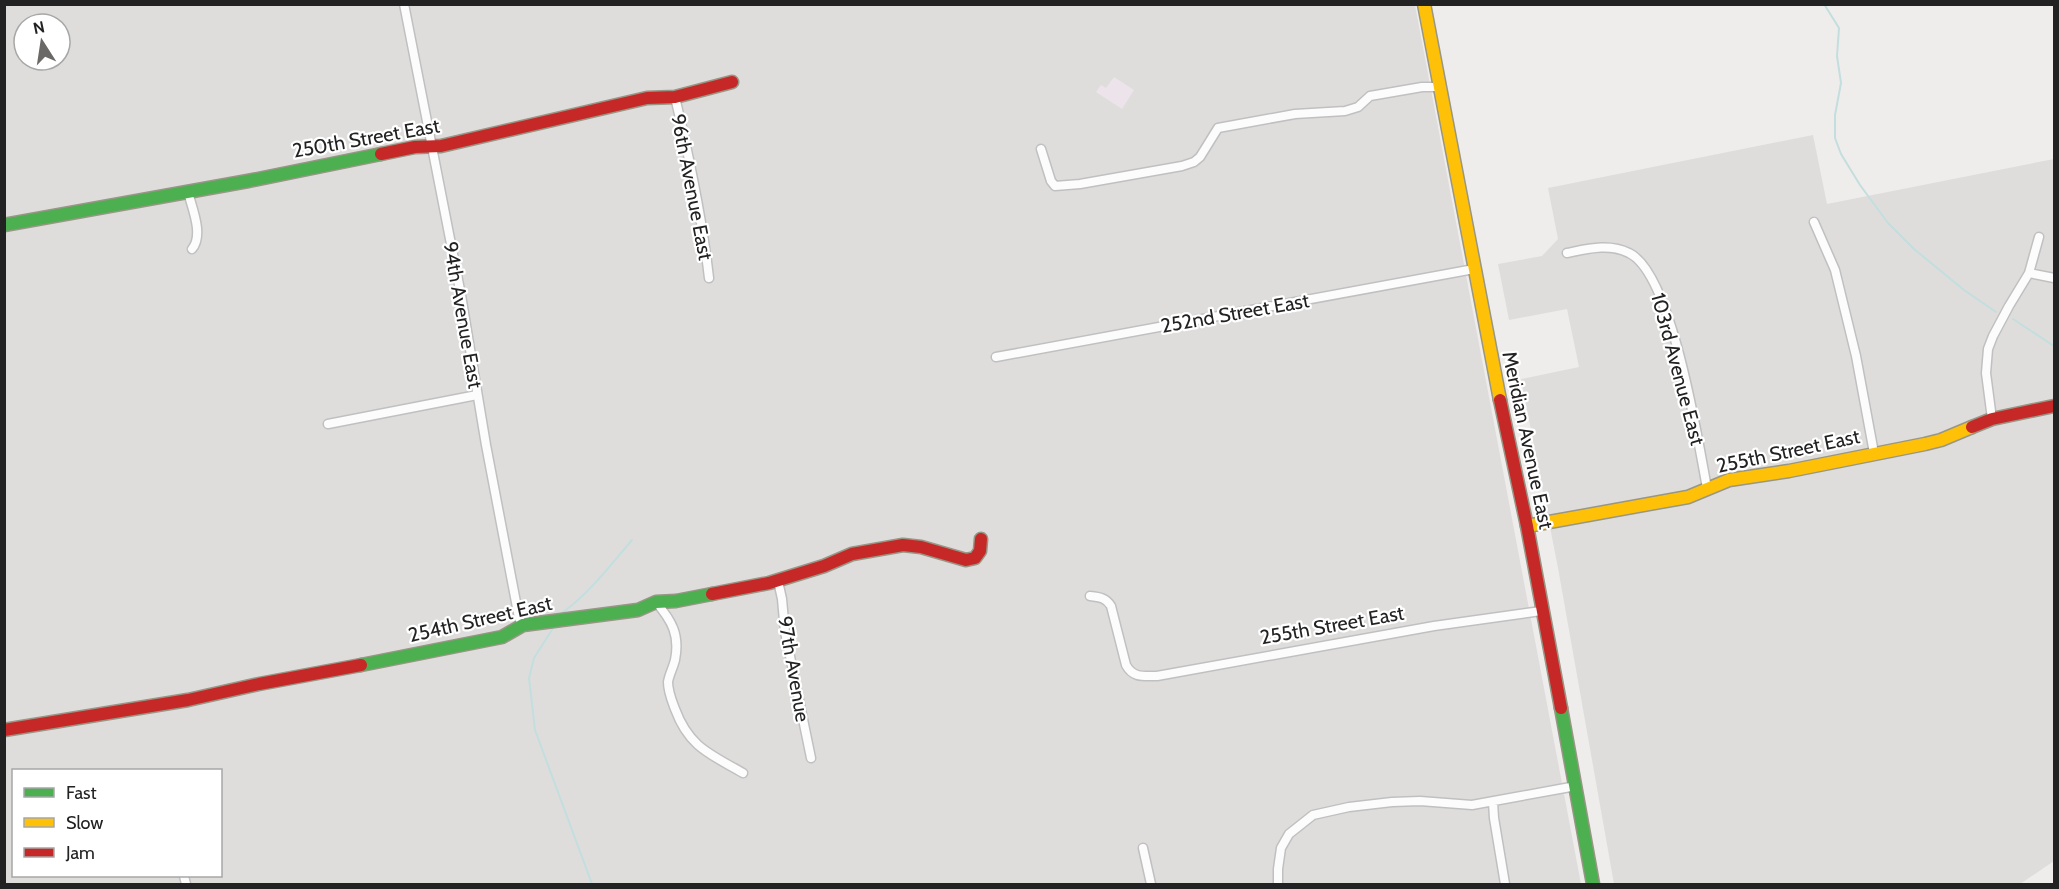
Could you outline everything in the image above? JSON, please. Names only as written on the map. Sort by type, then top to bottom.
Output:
[{"type":"street","name":"94th Avenue East","points":[[404,4],[461,295],[477,395],[519,618],[523,625]]},
{"type":"street","name":"Meridian Avenue East","points":[[1424,4],[1474,268],[1527,526],[1593,885]]},
{"type":"street","name":"250th Street East","points":[[4,225],[188,192],[415,147],[441,146],[647,98],[675,97],[732,82]]},
{"type":"street","points":[[1041,149],[1051,181],[1055,186],[1080,184],[1149,173],[1194,162],[1218,129],[1230,125],[1250,124],[1294,114],[1345,111],[1358,107],[1370,96],[1422,87],[1440,87]]},
{"type":"street","name":"96th Avenue East","points":[[675,97],[706,248],[709,278]]},
{"type":"street","points":[[188,192],[197,234],[192,249]]},
{"type":"street","points":[[1814,222],[1835,270],[1856,356],[1874,453]]},
{"type":"street","points":[[1992,419],[1986,373],[1988,349],[2008,306],[2029,273],[2039,237]]},
{"type":"street","name":"103rd Avenue East","points":[[1567,253],[1608,247],[1631,253],[1639,260],[1655,283],[1669,316],[1692,409],[1707,488]]},
{"type":"street","name":"252nd Street East","points":[[996,357],[1474,268]]},
{"type":"street","points":[[2029,273],[2055,278]]},
{"type":"street","points":[[328,424],[477,395]]},
{"type":"street","name":"255th Street East","points":[[1527,526],[1688,496],[1729,480],[1789,471],[1941,440],[1992,419],[2055,406]]},
{"type":"street","name":"254th Street East","points":[[4,730],[188,700],[426,653],[502,637],[523,625],[639,610],[656,602],[676,601],[778,580],[824,566],[852,554],[903,545],[921,547],[966,560],[975,558],[980,551],[981,539]]},
{"type":"street","name":"97th Avenue","points":[[778,580],[785,632],[811,758]]},
{"type":"street","name":"255th Street East","points":[[1090,596],[1105,599],[1111,606],[1126,665],[1131,673],[1139,676],[1157,676],[1434,626],[1541,610]]},
{"type":"street","points":[[656,602],[670,619],[676,638],[677,647],[668,687],[687,735],[705,751],[743,773]]},
{"type":"street","points":[[1278,885],[1281,848],[1289,834],[1313,815],[1349,807],[1392,802],[1420,801],[1472,805],[1576,786]]},
{"type":"street","points":[[1493,802],[1505,885]]},
{"type":"street","points":[[1143,848],[1151,885]]},
{"type":"shaded area","points":[[5,5],[1415,5],[1581,884],[5,884]]},
{"type":"shaded area","points":[[1114,77],[1134,90],[1122,109],[1096,92],[1101,85],[1106,88]]},
{"type":"shaded area","points":[[1813,135],[1827,204],[2054,159],[2054,861],[2020,884],[1614,884],[1558,568],[1521,379],[1579,367],[1567,309],[1509,320],[1498,264],[1542,256],[1558,239],[1548,188]]},
{"type":"waterway","points":[[1824,4],[1839,28],[1837,56],[1841,83],[1835,115],[1835,138],[1841,154],[1888,223],[1914,249],[1964,290],[1996,312]]},
{"type":"waterway","points":[[2013,319],[2054,346]]},
{"type":"waterway","points":[[559,615],[589,590],[632,540]]},
{"type":"waterway","points":[[555,625],[534,658],[529,678],[535,730],[592,884]]},
{"type":"traffic: fast","points":[[4,225],[248,181],[381,154]]},
{"type":"traffic: fast","points":[[361,665],[502,637],[523,625],[638,610],[656,602],[676,601],[712,594]]},
{"type":"traffic: fast","points":[[1561,708],[1593,884]]},
{"type":"traffic: slow","points":[[1424,4],[1500,400]]},
{"type":"traffic: slow","points":[[1527,526],[1688,497],[1729,480],[1789,471],[1925,444],[1972,427]]},
{"type":"traffic: jam","points":[[381,154],[415,147],[441,146],[647,98],[675,97],[732,82]]},
{"type":"traffic: jam","points":[[1500,400],[1527,526],[1561,708]]},
{"type":"traffic: jam","points":[[1972,427],[1992,419],[2054,406]]},
{"type":"traffic: jam","points":[[712,594],[769,583],[824,566],[852,554],[903,545],[921,547],[966,560],[975,558],[980,551],[981,539]]},
{"type":"traffic: jam","points":[[4,730],[188,700],[361,665]]}]
